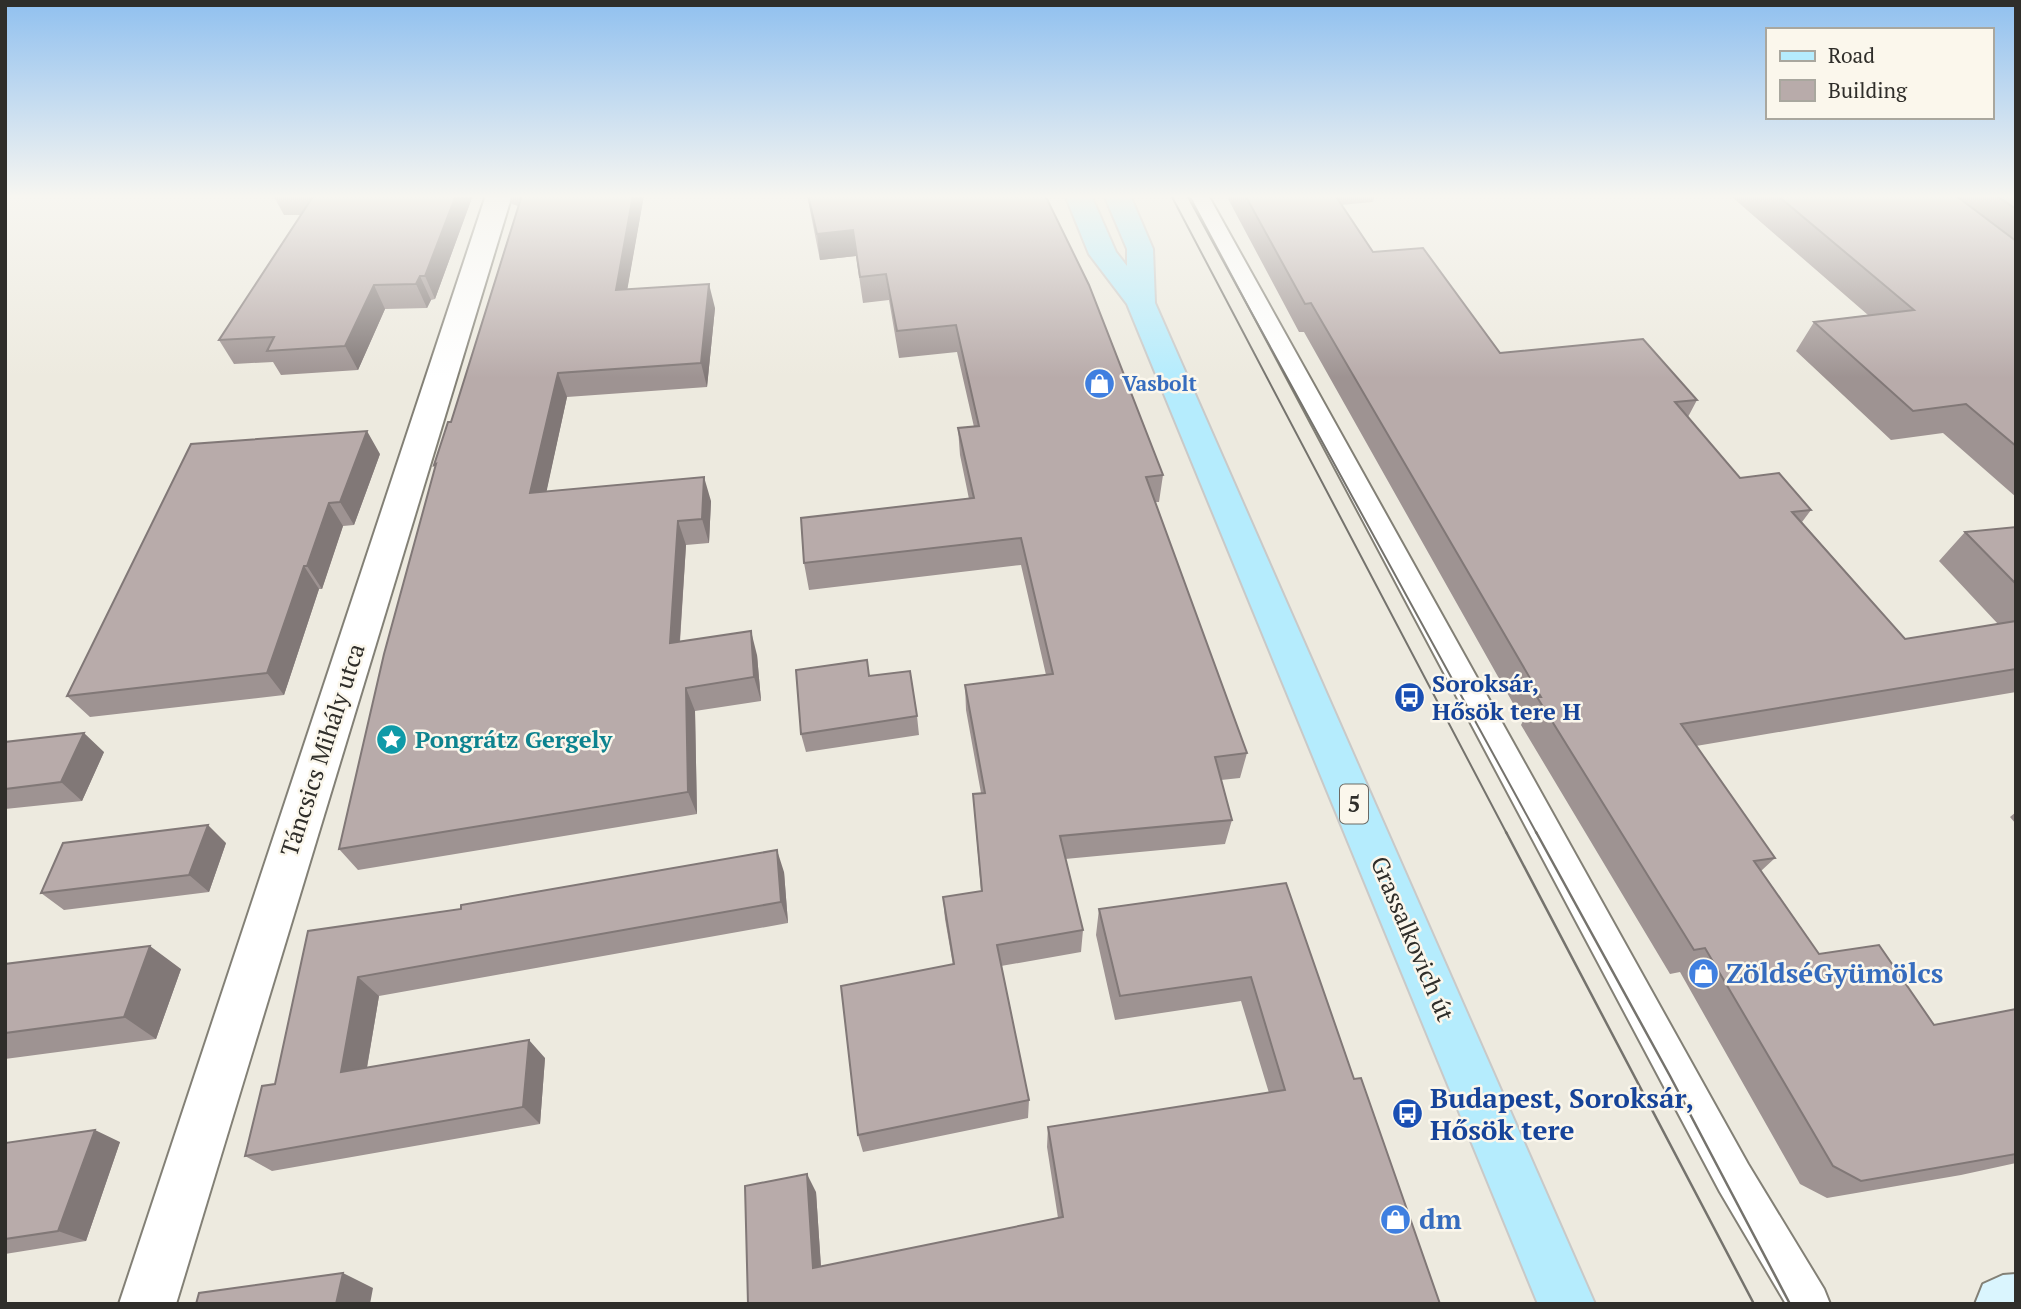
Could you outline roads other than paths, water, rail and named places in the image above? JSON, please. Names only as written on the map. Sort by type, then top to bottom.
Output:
[{"type":"main road","name":"Grassalkovich út","points":[[1104,256],[1141,303],[1567,1304]]},
{"type":"main road","name":"Grassalkovich út","points":[[1140,256],[1141,303]]},
{"type":"street","name":"Táncsics Mihály utca","points":[[147,1304],[480,256]]},
{"type":"street","points":[[2003,1304],[2016,1303]]},
{"type":"lane","points":[[1232,256],[1734,1178],[1809,1304]]},
{"type":"tram line","points":[[1203,256],[1507,834]]},
{"type":"tram line","points":[[1220,256],[1537,834]]},
{"type":"tram line","points":[[1506,832],[1754,1304]]},
{"type":"tram line","points":[[1536,832],[1670,1076],[1790,1304]]},
{"type":"place","name":"Vasbolt","points":[[1099,384]]},
{"type":"place","name":"Soroksár, Hősök tere H","points":[[1409,698]]},
{"type":"place","name":"Pongrátz Gergely","points":[[392,740]]},
{"type":"place","name":"ZöldséGyümölcs","points":[[1703,973]]},
{"type":"place","name":"Budapest, Soroksár, Hősök tere","points":[[1407,1114]]},
{"type":"place","name":"dm","points":[[1396,1219]]}]
